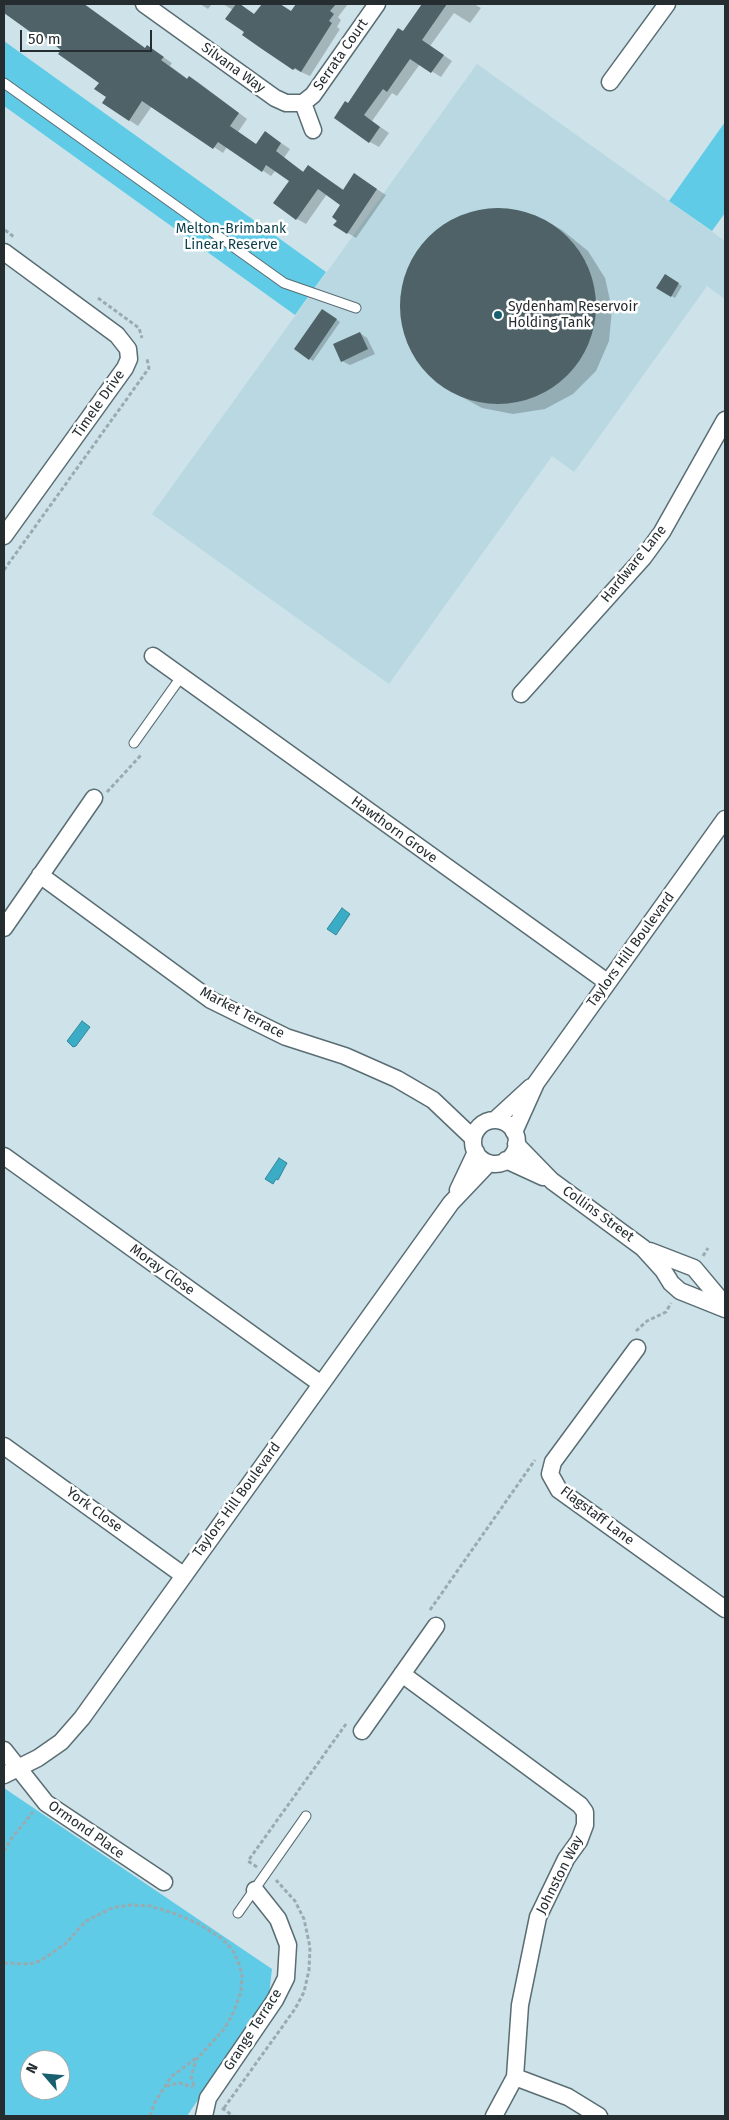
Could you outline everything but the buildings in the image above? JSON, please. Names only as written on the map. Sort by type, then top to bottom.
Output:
[{"type":"street","name":"Silvana Way","points":[[144,4],[275,98],[286,102],[303,103]]},
{"type":"street","name":"Serrata Court","points":[[303,103],[313,94],[376,4]]},
{"type":"street","points":[[610,82],[667,4]]},
{"type":"street","points":[[303,103],[313,130]]},
{"type":"street","name":"Timele Drive","points":[[4,252],[117,335],[128,349],[129,359],[125,368],[4,536]]},
{"type":"street","name":"Hardware Lane","points":[[521,694],[636,565],[657,538],[691,484],[725,420]]},
{"type":"street","name":"Hawthorn Grove","points":[[152,656],[608,982]]},
{"type":"street","points":[[4,928],[94,798]]},
{"type":"street","name":"Taylors Hill Boulevard","points":[[515,1138],[536,1083],[725,819]]},
{"type":"street","name":"Market Terrace","points":[[40,875],[211,1000],[286,1037],[345,1056],[397,1079],[437,1103],[489,1122]]},
{"type":"street","name":"Taylors Hill Boulevard","points":[[489,1122],[536,1083]]},
{"type":"street","name":"Market Terrace","points":[[437,1103],[474,1145]]},
{"type":"street","points":[[489,1122],[506,1123],[515,1138],[511,1156],[498,1162],[474,1145],[489,1122]]},
{"type":"street","name":"Collins Street","points":[[515,1138],[552,1181],[643,1248],[663,1270],[671,1283],[680,1290],[725,1309]]},
{"type":"street","name":"Taylors Hill Boulevard","points":[[451,1203],[474,1145]]},
{"type":"street","name":"Moray Close","points":[[4,1156],[321,1384]]},
{"type":"street","name":"Taylors Hill Boulevard","points":[[10,1772],[38,1758],[60,1742],[82,1718],[451,1203],[498,1162]]},
{"type":"street","name":"Collins Street","points":[[498,1162],[552,1181]]},
{"type":"street","name":"Collins Street","points":[[643,1248],[694,1268],[725,1304]]},
{"type":"street","name":"Flagstaff Lane","points":[[637,1348],[553,1462],[550,1474],[560,1490],[725,1609]]},
{"type":"street","name":"York Close","points":[[4,1446],[183,1575]]},
{"type":"street","points":[[362,1731],[436,1626]]},
{"type":"street","name":"Johnston Way","points":[[402,1674],[580,1805],[585,1812],[585,1825],[579,1841],[566,1859],[538,1918],[520,2005],[515,2077]]},
{"type":"street","name":"Ormond Place","points":[[4,1750],[10,1772],[44,1801],[164,1882]]},
{"type":"street","name":"Grange Terrace","points":[[204,2116],[208,2098],[275,2000],[286,1978],[288,1945],[278,1919],[255,1890]]},
{"type":"street","points":[[494,2116],[515,2077],[568,2097],[599,2116]]},
{"type":"lane","points":[[4,84],[284,284],[356,308]]},
{"type":"lane","points":[[134,743],[181,677]]},
{"type":"lane","points":[[238,1913],[306,1816]]},
{"type":"path","points":[[4,230],[20,242]]},
{"type":"path","points":[[92,293],[139,328],[143,344]]},
{"type":"path","points":[[4,570],[149,368],[145,352]]},
{"type":"path","points":[[94,798],[100,803],[151,742],[140,734]]},
{"type":"path","points":[[4,1852],[26,1820],[44,1801]]},
{"type":"path","points":[[4,1963],[29,1964],[40,1961],[65,1944],[86,1921],[112,1908],[130,1905],[150,1906],[198,1923],[232,1949],[242,1974],[241,1992],[234,2011],[225,2028],[196,2060],[192,2069],[194,2087]]},
{"type":"path","points":[[150,2116],[154,2102],[163,2087],[181,2068],[202,2054]]},
{"type":"path","points":[[163,2087],[179,2083],[194,2087],[233,2116]]},
{"type":"shaded area","points":[[477,64],[725,241],[725,299],[707,286],[574,472],[552,456],[389,684],[152,514]]},
{"type":"shaded area","points":[[342,908],[350,914],[336,935],[327,929]]},
{"type":"shaded area","points":[[82,1021],[90,1027],[76,1046],[73,1047],[67,1041]]},
{"type":"shaded area","points":[[279,1158],[287,1163],[278,1180],[276,1179],[273,1184],[265,1179]]},
{"type":"green space","name":"Melton-Brimbank Linear Reserve","points":[[4,41],[326,272],[295,315],[4,106]]},
{"type":"green space","points":[[725,122],[725,213],[712,231],[669,201]]},
{"type":"green space","points":[[4,1788],[272,1969],[269,1995],[187,2116],[4,2116]]},
{"type":"place","name":"Sydenham Reservoir Holding Tank","points":[[498,315]]}]
